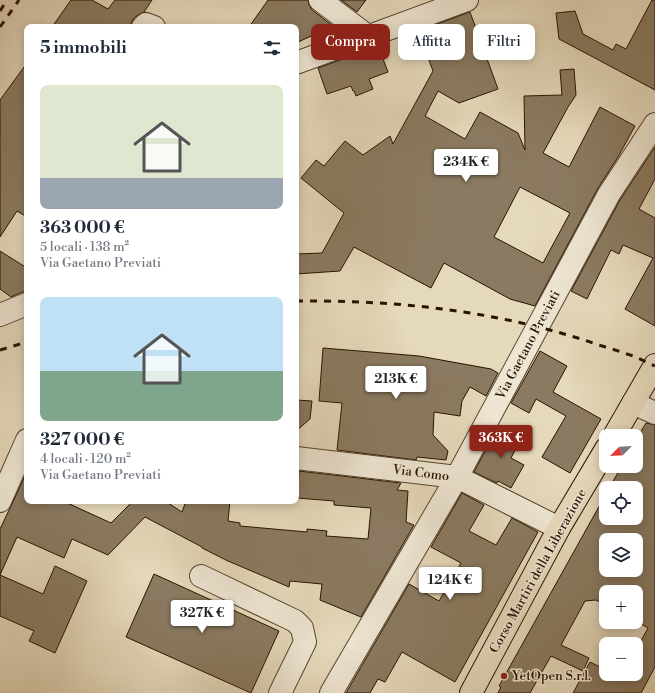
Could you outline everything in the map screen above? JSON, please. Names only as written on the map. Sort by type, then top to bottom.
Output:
[{"type":"main road","points":[[618,429],[655,365]]},
{"type":"main road","name":"Corso Martiri della Liberazione","points":[[471,693],[559,528],[599,461]]},
{"type":"street","points":[[320,0],[353,24]]},
{"type":"street","points":[[390,28],[468,0]]},
{"type":"street","points":[[299,62],[311,57]]},
{"type":"street","name":"Via Gaetano Previati","points":[[331,693],[457,477],[609,194],[655,124]]},
{"type":"street","points":[[0,314],[24,305]]},
{"type":"street","points":[[633,403],[655,412]]},
{"type":"street","points":[[0,501],[24,447]]},
{"type":"street","name":"Via Como","points":[[299,458],[457,477],[559,528]]},
{"type":"street","points":[[201,576],[295,620],[302,628],[305,642],[280,693]]},
{"type":"building","points":[[71,0],[92,0],[108,9],[115,0],[152,0],[144,12],[134,18],[131,24],[54,24]]},
{"type":"building","points":[[268,0],[308,0],[312,10],[330,24],[311,24],[311,36],[299,42],[299,24],[251,24]]},
{"type":"building","points":[[341,0],[366,0],[357,12]]},
{"type":"building","points":[[652,0],[655,0],[655,90],[559,39],[556,13],[575,11],[583,34],[613,50],[616,44],[626,49]]},
{"type":"building","points":[[470,12],[474,24],[473,24],[473,60],[487,60],[498,89],[459,103],[438,91],[425,116],[465,139],[480,112],[518,133],[525,150],[524,96],[562,95],[560,70],[574,69],[576,95],[543,153],[569,167],[600,107],[635,126],[618,157],[598,188],[535,306],[510,299],[444,263],[431,288],[354,247],[340,271],[299,274],[299,254],[322,253],[344,213],[301,178],[316,160],[324,166],[345,141],[363,155],[390,136],[393,144],[433,71],[429,60],[465,60],[465,24],[437,24]],"holes":[[[520,187],[570,213],[543,263],[494,237]]]},
{"type":"building","points":[[340,60],[383,60],[388,72],[369,79],[373,89],[356,96],[351,86],[327,94],[318,68]]},
{"type":"building","points":[[24,67],[24,215],[17,211],[0,237],[0,100]]},
{"type":"building","points":[[655,147],[655,179],[639,209],[655,218],[655,326],[625,309],[653,258],[623,245],[619,254],[611,250],[587,299],[571,291],[620,200]]},
{"type":"building","points":[[0,251],[24,266],[24,292],[11,297],[0,289]]},
{"type":"building","points":[[323,348],[419,356],[491,369],[498,373],[486,396],[470,387],[462,401],[460,416],[434,412],[433,435],[448,451],[446,460],[417,457],[416,460],[337,450],[342,403],[319,401]]},
{"type":"building","points":[[540,351],[567,366],[553,392],[601,419],[570,473],[542,457],[566,416],[536,399],[529,413],[511,403]]},
{"type":"building","points":[[299,400],[312,401],[310,419],[299,428]]},
{"type":"building","points":[[646,423],[655,425],[655,667],[641,693],[573,693],[590,662],[599,666],[599,681],[643,681],[643,637],[648,628],[643,625],[643,585],[599,585],[599,602],[596,600],[585,601],[561,645],[589,658],[583,671],[551,656],[530,693],[498,693],[501,687],[499,686],[599,507],[599,525],[643,525],[643,481],[613,481],[618,473],[643,473],[642,429]]},
{"type":"building","points":[[498,427],[521,439],[511,458],[524,465],[511,488],[498,481],[497,483],[474,472]]},
{"type":"building","points":[[299,471],[401,483],[397,490],[408,491],[406,522],[414,525],[361,617],[320,600],[322,584],[290,581],[289,587],[228,561],[145,517],[108,555],[72,539],[64,558],[17,537],[0,575],[0,529],[24,477],[24,504],[70,504],[111,523],[130,504],[170,504],[182,512],[185,504],[230,504],[228,521],[240,523],[240,526],[307,532],[307,529],[327,531],[326,536],[368,539],[371,508],[334,505],[334,501],[299,498]]},
{"type":"building","points":[[462,493],[484,505],[469,531],[496,545],[512,518],[538,532],[455,682],[402,652],[385,682],[378,679],[370,693],[346,693],[409,584],[439,601],[461,563],[431,547]]},
{"type":"building","points":[[55,566],[87,581],[55,653],[29,641],[34,631],[0,616],[0,575],[43,594]]},
{"type":"building","points":[[154,574],[279,631],[251,693],[126,637]]},
{"type":"railway","points":[[0,11],[7,0]]},
{"type":"railway","points":[[0,27],[19,0]]},
{"type":"railway","points":[[299,301],[369,302],[477,314],[513,321],[584,340],[631,355],[655,366]]},
{"type":"railway","points":[[0,350],[24,343]]},
{"type":"place","name":"YetOpen S.r.l.","points":[[504,676]]}]
